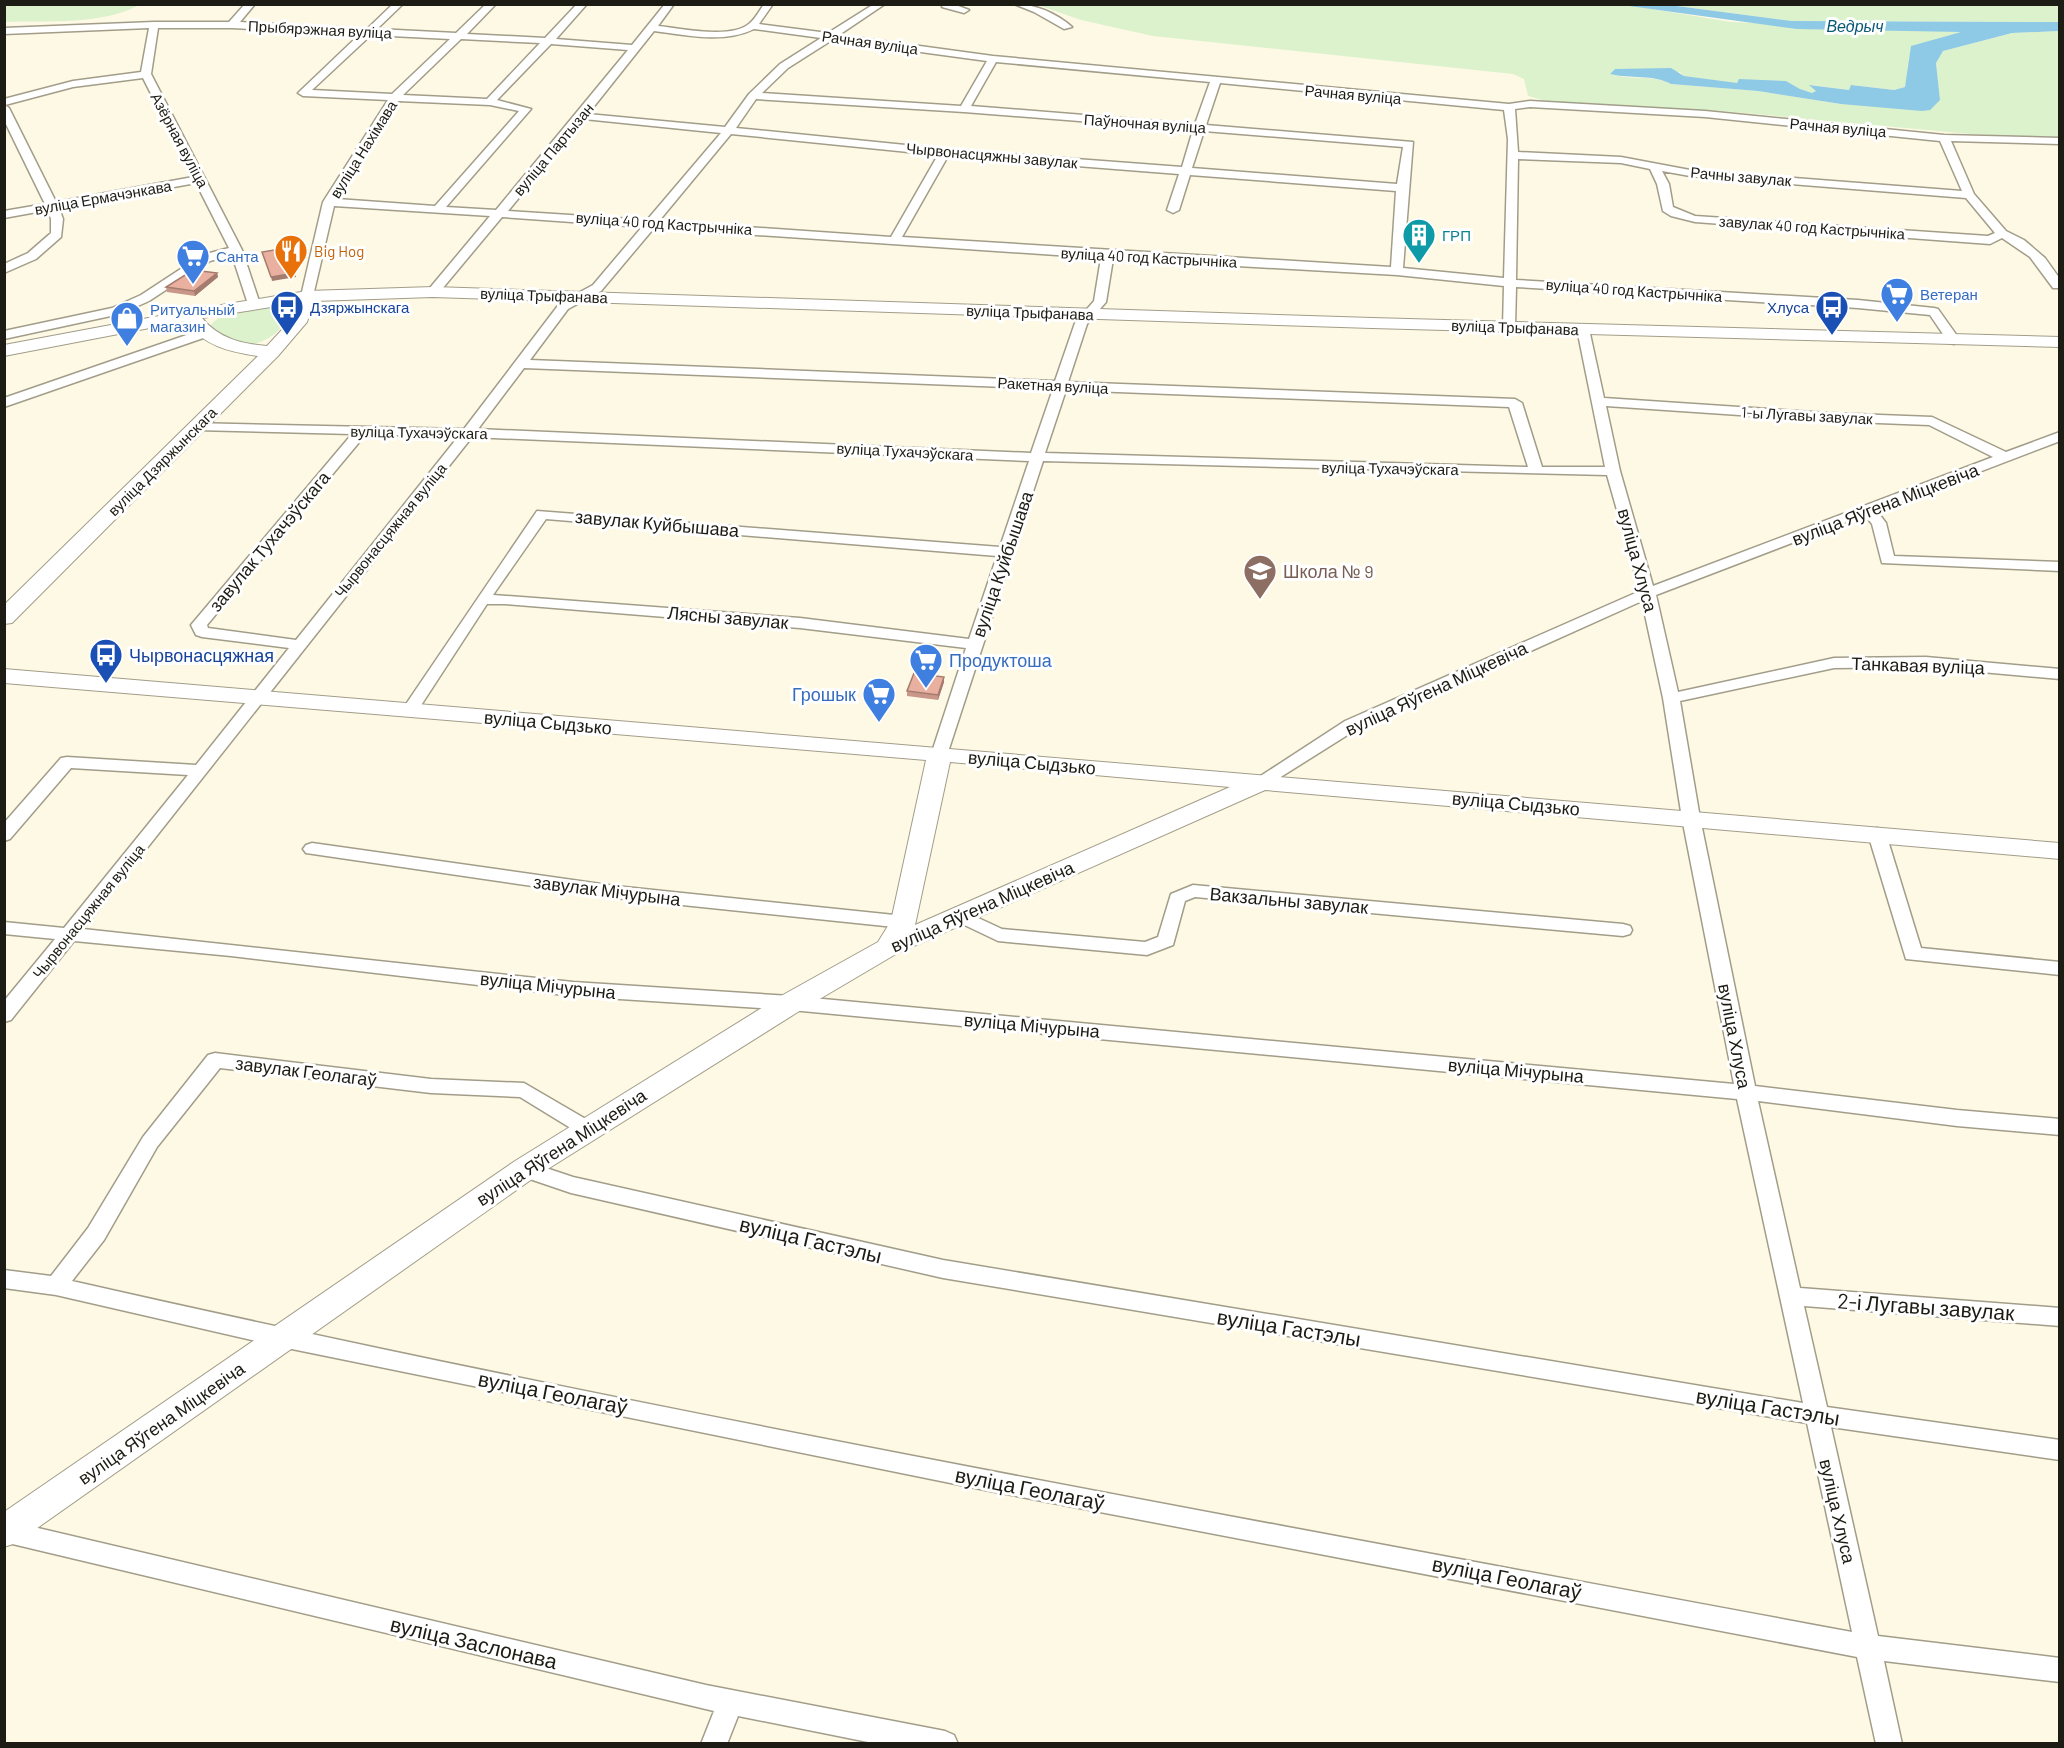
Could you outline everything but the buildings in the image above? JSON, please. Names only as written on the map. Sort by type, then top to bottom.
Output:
[{"type":"street","points":[[232,25],[251,4]]},
{"type":"street","points":[[399,4],[303,93],[490,102],[526,109],[438,209]]},
{"type":"street","name":"вуліца Нахімава","points":[[307,296],[330,202],[394,97],[492,4]]},
{"type":"street","points":[[490,102],[583,4]]},
{"type":"street","name":"вуліца Партызан","points":[[434,292],[581,116],[670,4]]},
{"type":"street","points":[[753,26],[768,4]]},
{"type":"street","name":"Чырвонасцяжная вуліца","points":[[4,1015],[201,771],[257,697],[468,433],[564,306],[597,288],[728,131],[753,96],[784,66],[880,4]]},
{"type":"street","points":[[950,4],[947,7],[964,10]]},
{"type":"street","points":[[1018,4],[1036,10],[1067,27]]},
{"type":"street","name":"Прыбярэжная вуліца","points":[[4,31],[154,25],[232,25],[550,41],[634,48]]},
{"type":"street","name":"Азёрная вуліца","points":[[154,25],[146,74],[236,250],[254,304]]},
{"type":"street","name":"Рачная вуліца","points":[[651,28],[730,34],[746,31],[753,26],[993,59],[1509,107],[1530,104],[1705,114],[1944,138],[2060,141]]},
{"type":"street","points":[[964,109],[993,59]]},
{"type":"street","points":[[4,102],[73,84],[146,74]]},
{"type":"street","points":[[1173,210],[1187,170],[1198,127],[1216,80]]},
{"type":"street","name":"Паўночная вуліца","points":[[753,96],[964,109],[1409,144],[1402,188],[1397,271]]},
{"type":"street","points":[[1509,107],[1513,155],[1512,283],[1509,327]]},
{"type":"street","points":[[4,108],[57,219],[57,234],[32,256],[4,268]]},
{"type":"street","name":"Чырвонасцяжны завулак","points":[[581,116],[945,152],[1402,188]]},
{"type":"street","points":[[1944,138],[1969,195],[2002,234],[2034,251],[2057,285]]},
{"type":"street","points":[[894,241],[945,152]]},
{"type":"street","name":"Рачны завулак","points":[[1513,155],[1621,160],[1690,173],[1969,195]]},
{"type":"street","name":"завулак 40 год Кастрычніка","points":[[1654,166],[1663,184],[1667,209],[1675,214],[1695,219],[1990,240],[2002,234]]},
{"type":"street","name":"вуліца Ермачэнкава","points":[[4,215],[201,179]]},
{"type":"street","name":"вуліца 40 год Кастрычніка","points":[[330,202],[653,222],[1108,255],[1397,271],[1512,283],[1858,304],[1934,312],[1954,340]]},
{"type":"street","points":[[4,335],[116,311],[146,298],[206,258],[236,250]]},
{"type":"street","name":"вуліца Куйбышава","points":[[887,948],[904,922],[939,755],[1081,323],[1100,302],[1108,255]]},
{"type":"street","name":"вуліца Трыфанава","points":[[4,351],[191,315],[307,296],[434,292],[1509,327],[2060,342]]},
{"type":"street","name":"вуліца Дзяржынскага","points":[[4,618],[272,352],[298,322],[307,296]]},
{"type":"street","points":[[191,315],[204,333],[241,349],[272,352]]},
{"type":"street","name":"вуліца Хлуса","points":[[1583,329],[1613,471],[1648,593],[1671,698],[1691,818],[1746,1092],[1889,1743]]},
{"type":"street","points":[[4,403],[204,333]]},
{"type":"street","name":"Ракетная вуліца","points":[[519,364],[850,375],[1153,391],[1515,403],[1536,471]]},
{"type":"street","name":"1-ы Лугавы завулак","points":[[1599,402],[1828,417],[1932,420],[2007,458]]},
{"type":"street","name":"вуліца Тухачэўскага","points":[[196,426],[468,433],[1037,457],[1536,471],[1613,471]]},
{"type":"street","name":"завулак Тухачэўскага","points":[[299,645],[202,632],[199,624],[361,432]]},
{"type":"street","name":"вуліца Яўгена Міцкевіча","points":[[5,1531],[525,1169],[791,1003],[887,948],[1262,782],[1351,725],[1648,593],[2055,442]]},
{"type":"street","points":[[1868,510],[1879,523],[1887,560],[2060,567]]},
{"type":"street","name":"завулак Куйбышава","points":[[410,710],[542,514],[1007,552]]},
{"type":"street","name":"Лясны завулак","points":[[482,600],[506,599],[800,623],[975,644]]},
{"type":"street","name":"Танкавая вуліца","points":[[1671,698],[1834,663],[1926,662],[2060,674]]},
{"type":"street","name":"вуліца Сыдзько","points":[[4,676],[2060,851]]},
{"type":"street","points":[[4,835],[67,762],[201,771]]},
{"type":"street","points":[[1876,834],[1913,954],[2060,969]]},
{"type":"street","name":"завулак Мічурына","points":[[312,849],[615,892],[904,922]]},
{"type":"street","name":"Вакзальны завулак","points":[[961,916],[998,935],[1148,949],[1166,941],[1177,898],[1193,891],[1623,930]]},
{"type":"street","name":"вуліца Мічурына","points":[[4,928],[231,950],[573,989],[791,1003],[1746,1092],[1957,1118],[2060,1127]]},
{"type":"street","name":"завулак Геолагаў","points":[[56,1286],[96,1234],[150,1142],[215,1060],[431,1086],[525,1090],[589,1130]]},
{"type":"street","name":"вуліца Гастэлы","points":[[525,1169],[571,1185],[943,1269],[1817,1415],[2060,1450]]},
{"type":"street","name":"вуліца Геолагаў","points":[[4,1279],[56,1286],[282,1338],[985,1480],[1869,1647],[2060,1670]]},
{"type":"street","name":"2-і Лугавы завулак","points":[[1792,1296],[2060,1317]]},
{"type":"street","name":"вуліца Заслонава","points":[[5,1531],[732,1701],[945,1743]]},
{"type":"street","points":[[714,1743],[732,1701]]},
{"type":"green space","points":[[1622,4],[1731,22],[1963,32],[1939,38],[1907,79],[1905,87],[1894,90],[1851,85],[1850,90],[1811,85],[1817,91],[1812,93],[1786,81],[1738,84],[1684,76],[1680,72],[1611,74],[1657,79],[1671,84],[1758,91],[1841,104],[1940,100],[1936,63],[1943,51],[2012,33],[2059,31],[2059,138],[1970,134],[1733,112],[1546,101],[1528,96],[1524,79],[1513,74],[1153,36],[1081,20],[1038,5]]},
{"type":"green space","points":[[2059,4],[2060,22],[1792,21],[1669,5]]},
{"type":"green space","points":[[4,5],[139,5],[124,12],[91,19],[5,22]]},
{"type":"green space","points":[[274,308],[287,312],[289,316],[272,336],[256,343],[238,345],[222,338],[210,328],[213,322],[228,314]]},
{"type":"water","name":"Ведрыч","points":[[1622,5],[1669,5],[1792,21],[2059,22],[2059,31],[2012,33],[1943,51],[1936,63],[1940,100],[1930,110],[1922,111],[1841,104],[1758,91],[1671,84],[1657,79],[1610,74],[1615,69],[1671,68],[1684,76],[1737,83],[1739,79],[1786,81],[1812,93],[1816,91],[1809,85],[1849,90],[1851,85],[1894,90],[1905,87],[1911,46],[1961,32],[1797,29]]},
{"type":"place","name":"ГРП","points":[[1419,264]]},
{"type":"place","name":"Big Hog","points":[[291,280]]},
{"type":"place","name":"Санта","points":[[193,285]]},
{"type":"place","name":"Ветеран","points":[[1897,323]]},
{"type":"place","name":"Дзяржынскага","points":[[287,336]]},
{"type":"place","name":"Хлуса","points":[[1832,336]]},
{"type":"place","name":"Ритуальный магазин","points":[[127,347]]},
{"type":"place","name":"Школа № 9","points":[[1260,600]]},
{"type":"place","name":"Чырвонасцяжная","points":[[106,684]]},
{"type":"place","name":"Продуктоша","points":[[926,689]]},
{"type":"place","name":"Грошык","points":[[879,723]]}]
